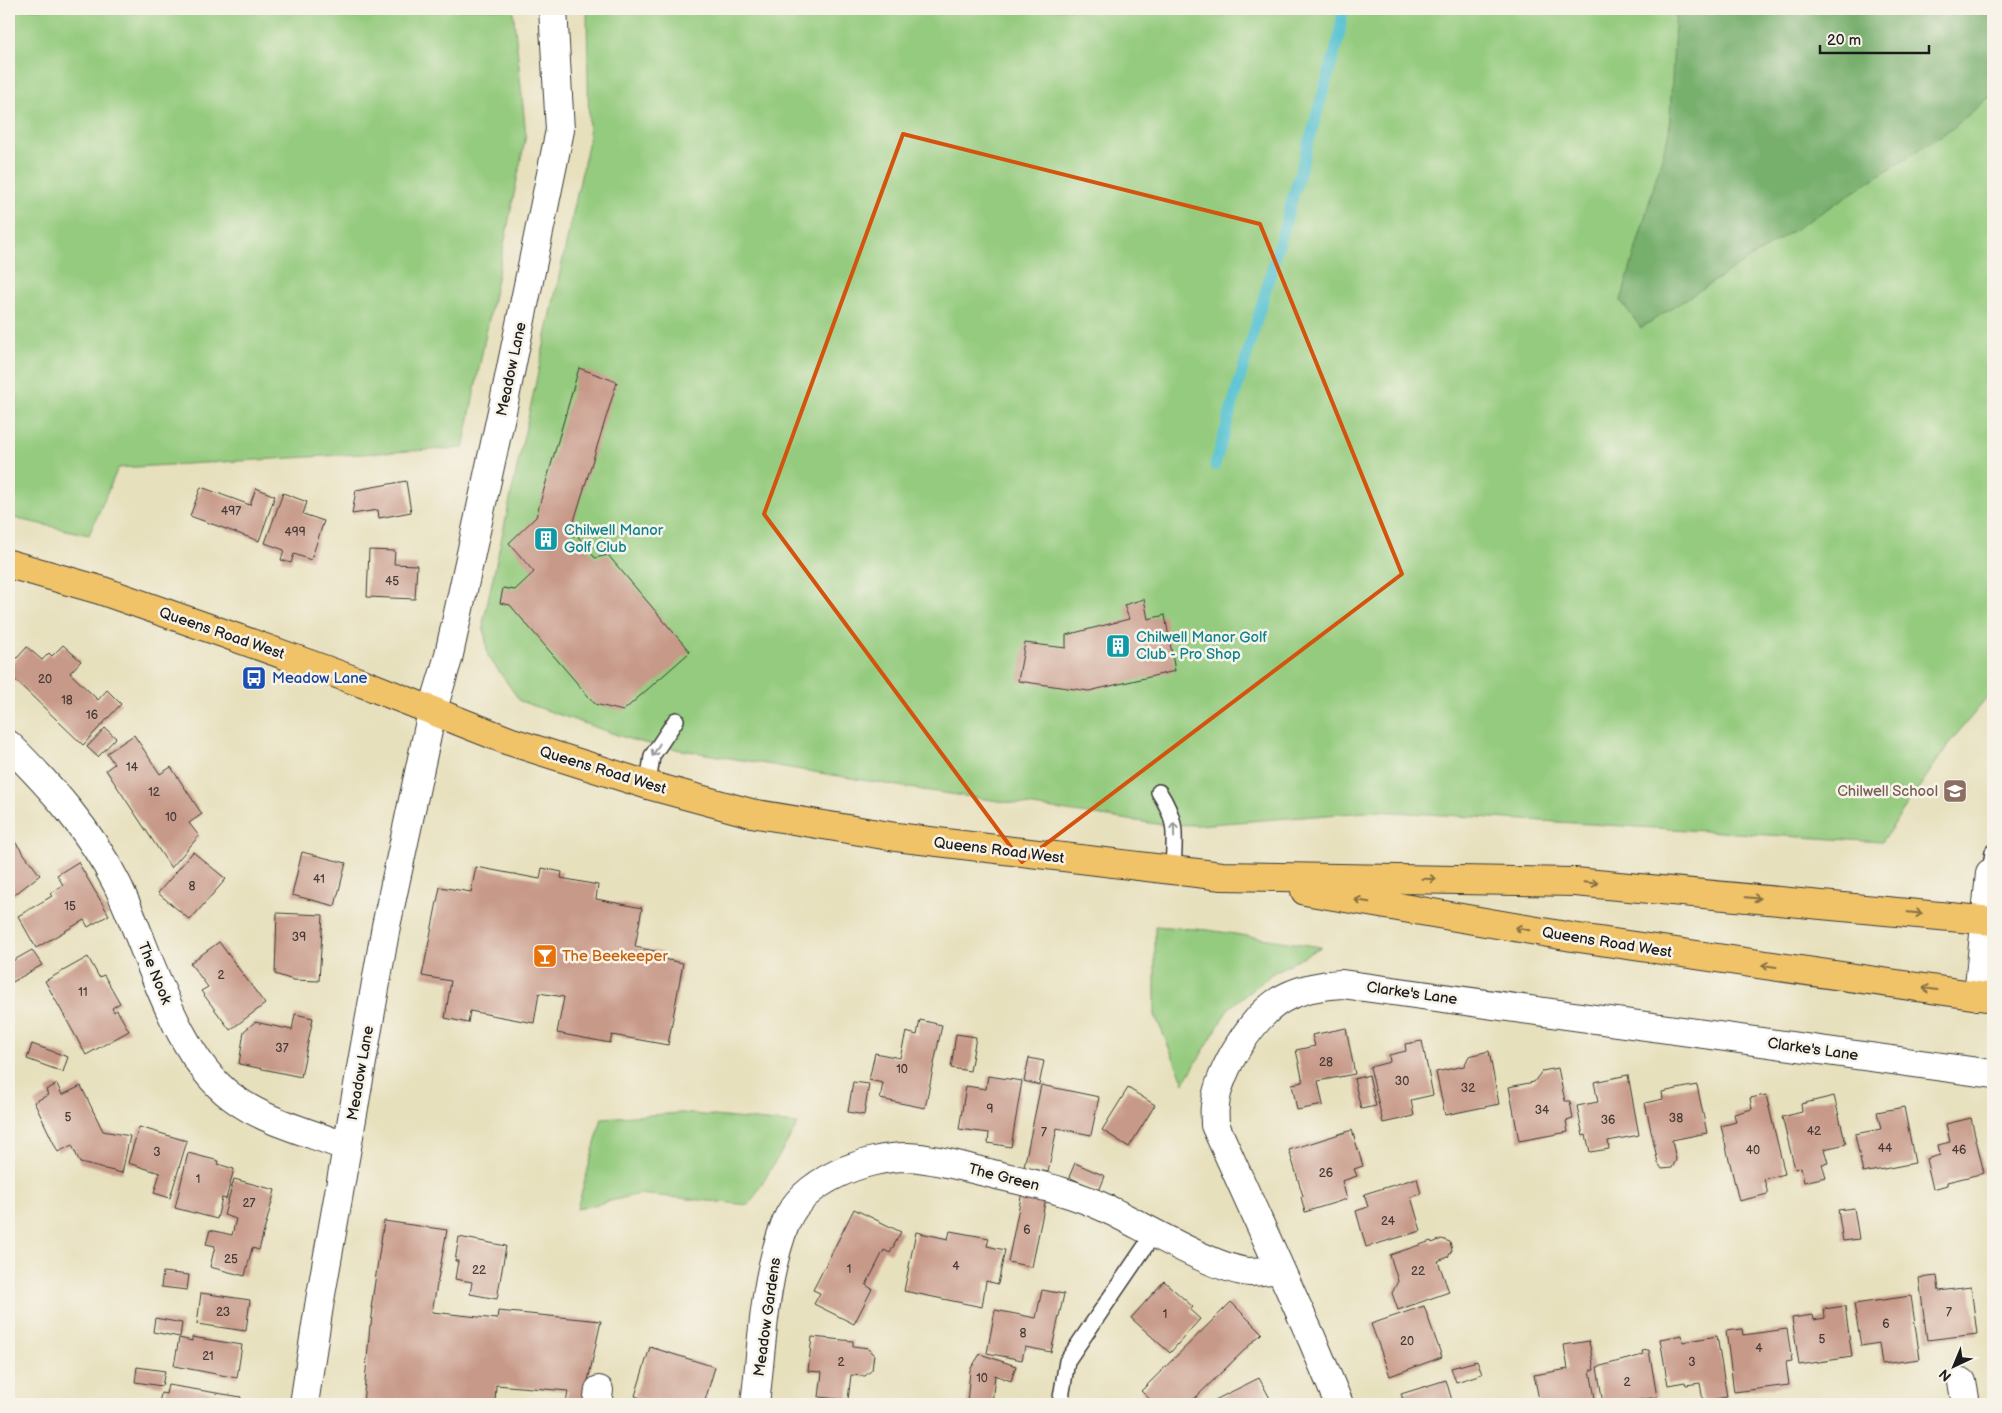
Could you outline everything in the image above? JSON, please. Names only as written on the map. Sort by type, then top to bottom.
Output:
[{"type":"main road","name":"Queens Road West","points":[[9,564],[100,590],[214,630],[362,683],[509,742],[648,785],[751,813],[896,837],[1173,872],[1222,876],[1575,882],[1989,920]]},
{"type":"main road","name":"Queens Road West","points":[[1222,876],[1572,937],[1986,997]]},
{"type":"street","name":"Meadow Lane","points":[[304,1404],[346,1147],[386,926],[432,712],[448,659],[504,402],[560,130],[553,9]]},
{"type":"street","name":"The Nook","points":[[9,745],[49,786],[97,848],[135,925],[179,1032],[209,1077],[232,1097],[253,1111],[346,1147]]},
{"type":"street","points":[[1986,997],[1991,862]]},
{"type":"street","name":"Clarke's Lane","points":[[1339,1404],[1215,1125],[1214,1104],[1230,1062],[1246,1033],[1271,1006],[1286,997],[1317,986],[1342,984],[1993,1074]]},
{"type":"street","name":"The Green","points":[[846,1169],[868,1162],[909,1157],[960,1166],[1067,1192],[1155,1232],[1203,1257],[1235,1269],[1250,1272],[1280,1269]]},
{"type":"street","name":"Meadow Gardens","points":[[755,1404],[774,1260],[787,1220],[816,1187],[846,1169]]},
{"type":"lane","points":[[648,785],[652,756],[676,720]]},
{"type":"lane","points":[[1159,792],[1169,807],[1175,826],[1173,872]]},
{"type":"lane","points":[[1060,1404],[1067,1361],[1155,1232]]},
{"type":"highlighted area","points":[[903,134],[1260,224],[1402,574],[1022,862],[764,514]]},
{"type":"green space","points":[[9,9],[513,9],[526,135],[463,448],[118,468],[89,535],[9,517]]},
{"type":"green space","points":[[587,9],[1993,9],[1993,691],[1950,742],[1882,842],[1379,811],[1198,825],[1157,824],[916,789],[658,746],[632,740],[520,701],[488,656],[483,623],[589,140]]},
{"type":"green space","points":[[1676,9],[1993,9],[1993,94],[1953,128],[1641,328],[1621,301],[1669,133]]},
{"type":"green space","points":[[1155,926],[1208,930],[1321,947],[1273,973],[1229,1008],[1184,1083],[1155,1015]]},
{"type":"green space","points":[[682,1113],[798,1124],[749,1205],[639,1194],[577,1209],[602,1118]]},
{"type":"building","name":"Chilwell Manor Golf Club","points":[[579,368],[617,382],[570,534],[574,536],[576,534],[595,558],[608,555],[690,652],[623,711],[595,704],[510,605],[500,603],[503,588],[515,590],[534,572],[509,543],[536,517]]},
{"type":"building","points":[[406,481],[411,512],[379,518],[378,510],[352,514],[356,490]]},
{"type":"building","points":[[201,487],[250,505],[256,488],[275,496],[259,541],[190,516]]},
{"type":"building","points":[[283,493],[307,502],[303,514],[324,521],[311,560],[294,554],[291,563],[281,560],[284,550],[265,543]]},
{"type":"building","points":[[369,550],[395,551],[394,564],[417,565],[415,599],[367,597]]},
{"type":"building","name":"Chilwell Manor Golf Club - Pro Shop","points":[[1144,599],[1148,619],[1165,615],[1175,671],[1089,691],[1018,681],[1025,643],[1066,648],[1066,635],[1129,619],[1124,605]]},
{"type":"building","points":[[63,645],[81,661],[70,673],[98,700],[107,690],[121,704],[83,745],[9,674],[9,667],[27,647],[42,660],[49,653],[52,656]]},
{"type":"building","points":[[105,728],[116,738],[98,757],[87,747]]},
{"type":"building","points":[[134,735],[160,774],[171,767],[202,814],[189,823],[199,836],[171,868],[106,770],[114,764],[107,753]]},
{"type":"building","points":[[12,838],[40,875],[9,899],[9,840]]},
{"type":"building","points":[[193,852],[226,879],[190,920],[158,893]]},
{"type":"building","points":[[302,852],[346,863],[335,906],[292,895]]},
{"type":"building","points":[[78,862],[109,915],[88,927],[84,920],[36,948],[18,916],[52,896],[50,894],[63,885],[57,875]]},
{"type":"building","name":"The Beekeeper","points":[[476,867],[540,879],[542,868],[562,872],[561,878],[598,885],[596,899],[642,908],[635,947],[664,953],[663,959],[683,963],[668,1045],[612,1035],[610,1043],[557,1033],[564,997],[539,993],[534,1023],[470,1011],[468,1023],[445,1018],[451,981],[422,976],[440,887],[471,892]]},
{"type":"building","points":[[277,913],[323,915],[319,981],[293,980],[275,974]]},
{"type":"building","points":[[219,942],[265,1004],[230,1030],[201,991],[208,987],[190,963]]},
{"type":"building","points":[[32,950],[42,965],[9,984],[9,963]]},
{"type":"building","points":[[88,957],[99,977],[104,975],[120,1003],[112,1008],[114,1012],[117,1010],[129,1031],[86,1055],[45,981]]},
{"type":"building","points":[[295,1014],[313,1018],[301,1077],[239,1064],[244,1031],[255,1022],[292,1030]]},
{"type":"building","points":[[920,1020],[942,1025],[925,1108],[880,1099],[883,1083],[869,1080],[875,1053],[900,1058],[906,1032],[917,1035]]},
{"type":"building","points":[[1346,1028],[1355,1074],[1318,1081],[1323,1105],[1297,1110],[1292,1084],[1303,1082],[1296,1050],[1315,1046],[1312,1035]]},
{"type":"building","points":[[956,1034],[976,1037],[970,1071],[951,1068]]},
{"type":"building","points":[[1422,1041],[1433,1095],[1411,1100],[1414,1116],[1383,1123],[1370,1067],[1390,1062],[1389,1055],[1406,1051],[1405,1044]]},
{"type":"building","points":[[32,1044],[68,1057],[63,1072],[27,1059]]},
{"type":"building","points":[[1489,1051],[1499,1104],[1445,1115],[1436,1072],[1464,1066],[1469,1056]]},
{"type":"building","points":[[1029,1058],[1044,1061],[1039,1085],[1024,1081]]},
{"type":"building","points":[[1558,1068],[1565,1101],[1570,1101],[1573,1119],[1566,1121],[1568,1132],[1519,1141],[1509,1087],[1534,1082],[1542,1071]]},
{"type":"building","points":[[1369,1075],[1376,1106],[1361,1109],[1354,1079]]},
{"type":"building","points":[[1628,1075],[1639,1135],[1608,1141],[1609,1149],[1590,1152],[1586,1135],[1583,1136],[1577,1106],[1598,1102],[1594,1082]]},
{"type":"building","points":[[988,1076],[1022,1081],[1011,1147],[988,1143],[989,1133],[959,1129],[966,1086],[986,1089]]},
{"type":"building","points":[[853,1082],[869,1084],[864,1115],[848,1112]]},
{"type":"building","points":[[57,1084],[62,1095],[81,1086],[103,1131],[130,1136],[122,1173],[80,1163],[72,1145],[58,1152],[34,1102],[48,1095],[46,1090]]},
{"type":"building","points":[[1041,1085],[1099,1097],[1091,1135],[1057,1128],[1048,1172],[1024,1167]]},
{"type":"building","points":[[1697,1085],[1707,1133],[1672,1140],[1676,1160],[1672,1168],[1662,1169],[1658,1163],[1645,1103],[1663,1099],[1662,1092]]},
{"type":"building","points":[[1128,1088],[1155,1105],[1129,1147],[1102,1130]]},
{"type":"building","points":[[1766,1095],[1785,1174],[1764,1179],[1768,1194],[1739,1201],[1721,1126],[1736,1122],[1734,1114],[1752,1109],[1750,1098]]},
{"type":"building","points":[[1834,1096],[1846,1144],[1824,1149],[1828,1163],[1822,1164],[1826,1177],[1804,1182],[1801,1167],[1795,1169],[1782,1117],[1802,1112],[1801,1104]]},
{"type":"building","points":[[1904,1107],[1915,1163],[1863,1173],[1855,1134],[1881,1129],[1877,1112]]},
{"type":"building","points":[[1971,1118],[1984,1173],[1947,1182],[1947,1185],[1933,1189],[1926,1159],[1940,1155],[1938,1145],[1950,1142],[1946,1124]]},
{"type":"building","points":[[139,1127],[187,1141],[170,1198],[154,1193],[160,1173],[128,1163]]},
{"type":"building","points":[[1352,1130],[1363,1166],[1354,1169],[1357,1176],[1342,1181],[1347,1199],[1305,1212],[1301,1197],[1303,1196],[1289,1150]]},
{"type":"building","points":[[188,1153],[219,1161],[218,1164],[234,1169],[226,1199],[222,1198],[217,1219],[175,1208]]},
{"type":"building","points":[[1075,1163],[1105,1176],[1099,1191],[1069,1177]]},
{"type":"building","points":[[1417,1178],[1421,1194],[1411,1197],[1421,1231],[1366,1247],[1356,1211],[1368,1207],[1364,1194]]},
{"type":"building","points":[[234,1179],[275,1190],[259,1250],[252,1248],[245,1276],[210,1267],[215,1246],[206,1244],[210,1230],[232,1235],[236,1219],[224,1215]]},
{"type":"building","points":[[1022,1192],[1046,1198],[1032,1267],[1008,1262]]},
{"type":"building","points":[[1854,1208],[1859,1239],[1843,1241],[1838,1210]]},
{"type":"building","points":[[854,1209],[901,1232],[890,1253],[884,1250],[866,1285],[872,1289],[854,1324],[814,1304],[820,1293],[813,1290]]},
{"type":"building","points":[[384,1221],[447,1230],[432,1312],[497,1319],[498,1311],[601,1321],[583,1404],[566,1404],[568,1391],[496,1385],[495,1404],[363,1404],[373,1307],[371,1308]]},
{"type":"building","points":[[950,1231],[989,1238],[987,1246],[1005,1250],[998,1284],[986,1281],[982,1307],[904,1291],[916,1232],[948,1239]]},
{"type":"building","points":[[459,1237],[506,1246],[497,1299],[470,1294],[472,1282],[455,1279],[458,1261],[455,1261]]},
{"type":"building","points":[[1442,1239],[1450,1242],[1452,1250],[1448,1257],[1438,1261],[1449,1292],[1398,1310],[1392,1293],[1398,1281],[1390,1255]]},
{"type":"building","points":[[163,1272],[189,1275],[187,1290],[161,1287]]},
{"type":"building","points":[[1937,1276],[1939,1291],[1971,1287],[1977,1334],[1927,1340],[1919,1278]]},
{"type":"building","points":[[1164,1281],[1193,1307],[1190,1310],[1200,1319],[1170,1353],[1131,1318]]},
{"type":"building","points":[[1042,1290],[1064,1294],[1051,1352],[1025,1347],[1022,1360],[987,1353],[995,1310],[1036,1318]]},
{"type":"building","points":[[201,1293],[250,1300],[246,1331],[197,1324]]},
{"type":"building","points":[[1911,1296],[1920,1359],[1882,1364],[1879,1343],[1861,1346],[1854,1304]]},
{"type":"building","points":[[1231,1302],[1262,1333],[1189,1404],[1155,1404],[1141,1391]]},
{"type":"building","points":[[1424,1306],[1442,1357],[1390,1376],[1371,1324]]},
{"type":"building","points":[[1845,1306],[1852,1357],[1799,1365],[1792,1318],[1813,1315],[1814,1320],[1825,1318],[1824,1309]]},
{"type":"building","points":[[155,1318],[182,1323],[180,1337],[153,1332]]},
{"type":"building","points":[[1742,1329],[1743,1335],[1787,1329],[1792,1361],[1786,1362],[1789,1385],[1734,1392],[1726,1331]]},
{"type":"building","points":[[1682,1335],[1683,1342],[1717,1336],[1727,1397],[1703,1401],[1700,1383],[1686,1385],[1685,1382],[1668,1385],[1660,1339]]},
{"type":"building","points":[[192,1337],[242,1345],[237,1378],[174,1366],[179,1338],[192,1341]]},
{"type":"building","points":[[812,1337],[853,1341],[853,1346],[868,1348],[874,1354],[872,1370],[865,1376],[851,1375],[848,1400],[819,1397],[822,1372],[808,1371]]},
{"type":"building","points":[[1589,1341],[1594,1370],[1590,1370],[1596,1404],[1540,1404],[1534,1375],[1568,1369],[1564,1345]]},
{"type":"building","points":[[650,1347],[715,1367],[704,1404],[660,1404],[635,1396]]},
{"type":"building","points":[[1649,1350],[1657,1397],[1634,1401],[1635,1404],[1603,1404],[1597,1367],[1643,1355],[1642,1351]]},
{"type":"building","points":[[980,1354],[1016,1366],[1011,1381],[995,1375],[992,1404],[967,1404],[970,1370]]},
{"type":"building","points":[[1477,1361],[1482,1374],[1456,1382],[1451,1368]]},
{"type":"building","points":[[137,1367],[165,1371],[162,1386],[135,1382]]},
{"type":"building","points":[[1259,1378],[1273,1404],[1207,1404]]},
{"type":"building","points":[[1446,1380],[1453,1404],[1405,1404],[1401,1394]]},
{"type":"building","points":[[168,1385],[241,1397],[240,1404],[159,1404],[161,1393],[166,1394]]},
{"type":"waterway","points":[[1215,465],[1339,38],[1343,9]]},
{"type":"place","name":"Chilwell Manor Golf Club","points":[[546,539]]},
{"type":"place","name":"Chilwell Manor Golf Club - Pro Shop","points":[[1118,646]]},
{"type":"place","name":"Meadow Lane","points":[[254,678]]},
{"type":"place","name":"Chilwell School","points":[[1955,791]]},
{"type":"place","name":"The Beekeeper","points":[[545,956]]}]
